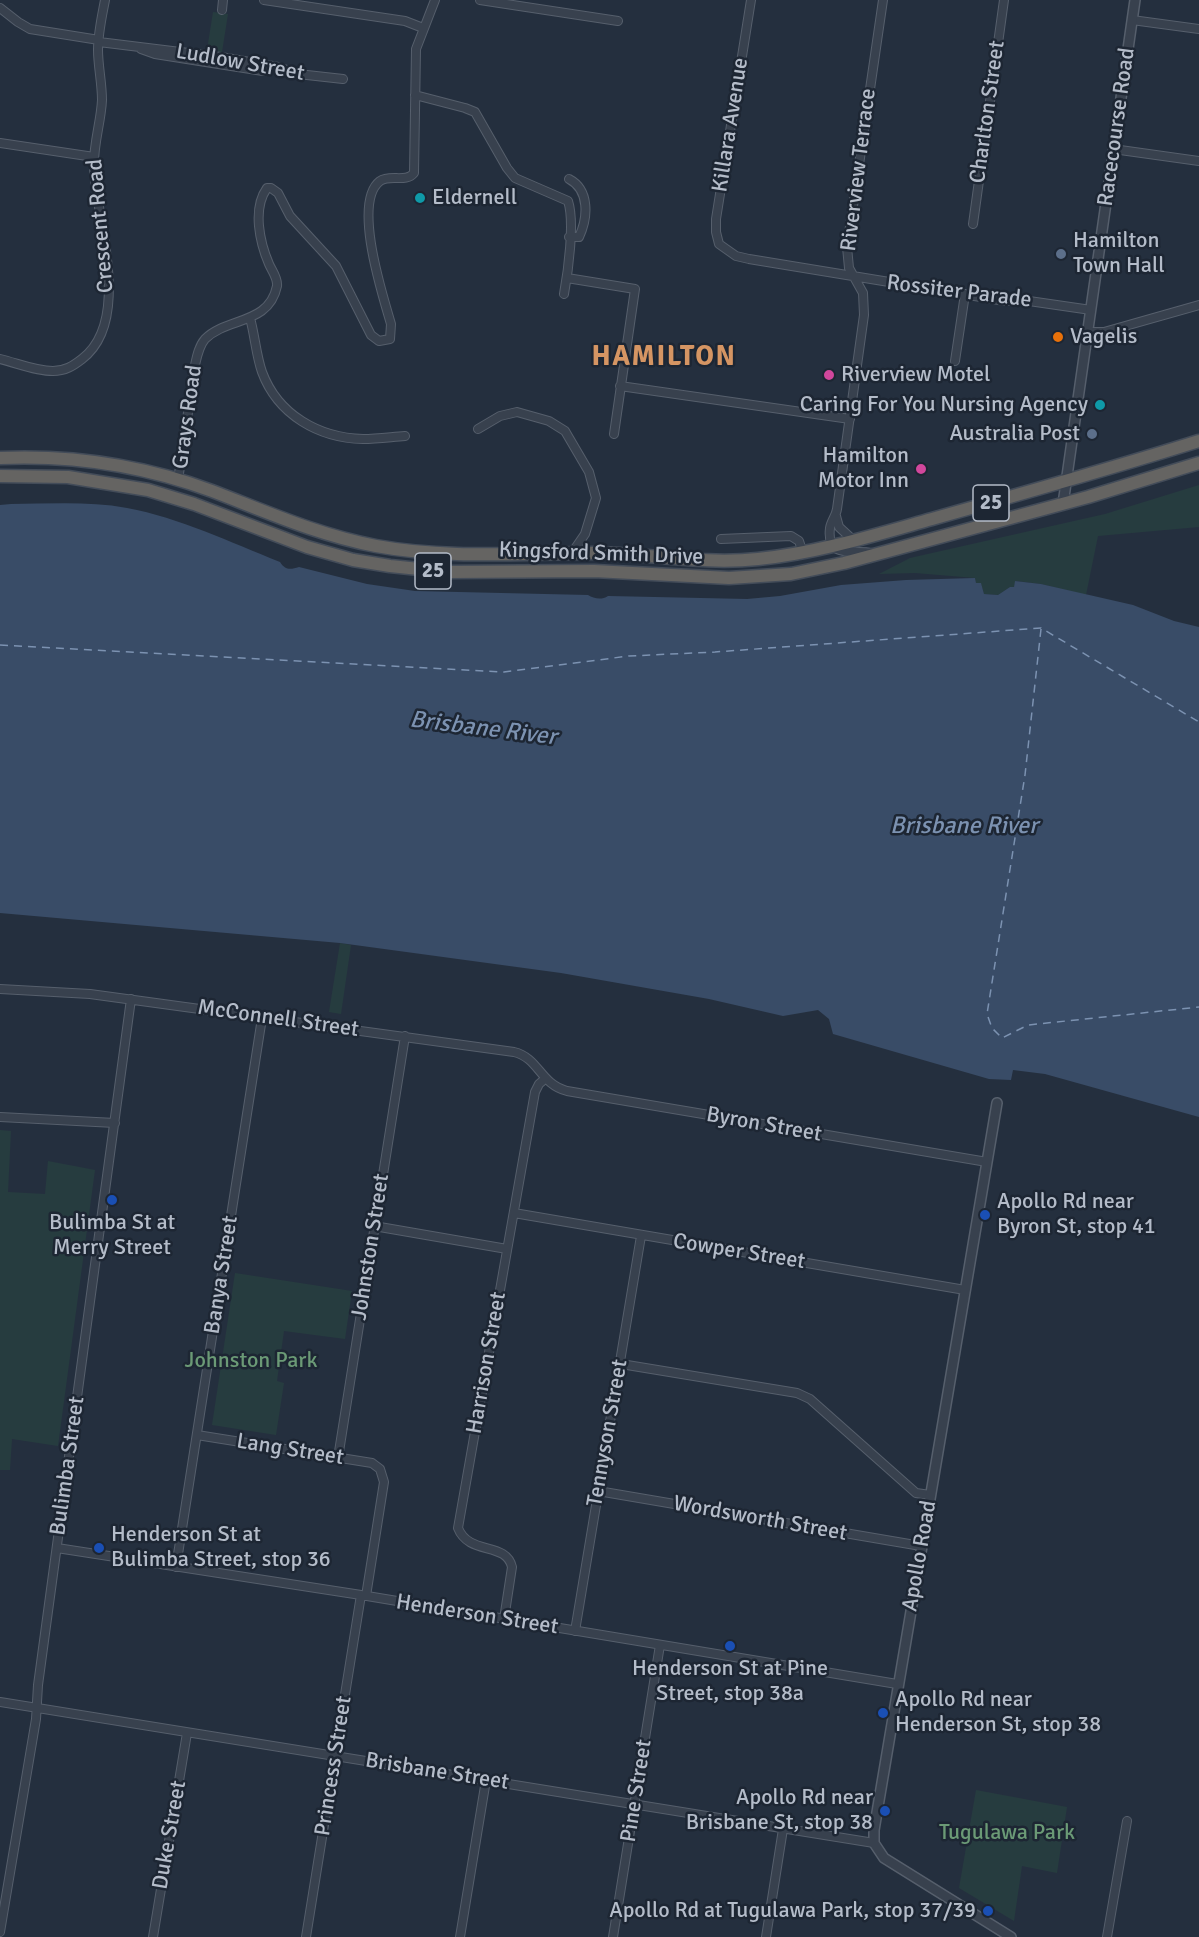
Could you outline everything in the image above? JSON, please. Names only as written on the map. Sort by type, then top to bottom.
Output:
[{"type":"highway","name":"Kingsford Smith Drive","points":[[0,458],[81,460],[121,466],[178,480],[304,528],[378,546],[460,555],[593,553],[715,561],[803,553],[833,546],[1196,444]]},
{"type":"highway","name":"Kingsford Smith Drive","points":[[0,476],[68,477],[148,490],[202,507],[289,542],[329,554],[416,570],[479,572],[594,570],[692,578],[739,578],[815,570],[1063,504],[1199,463]]},
{"type":"street","name":"Crescent Road","points":[[0,358],[40,369],[63,370],[85,357],[100,339],[106,315],[107,258],[94,175],[94,157],[102,102],[99,41],[105,0]]},
{"type":"street","points":[[222,10],[224,0]]},
{"type":"street","points":[[264,0],[405,21],[423,28]]},
{"type":"street","points":[[435,0],[416,49],[415,95],[469,109],[476,113],[514,177],[568,201],[569,237],[564,294]]},
{"type":"street","points":[[480,0],[618,21]]},
{"type":"street","name":"Killara Avenue","points":[[723,248],[716,237],[716,219],[751,0]]},
{"type":"street","name":"Riverview Terrace","points":[[833,546],[830,528],[836,516],[864,305],[862,289],[847,261],[848,236],[883,0]]},
{"type":"street","name":"Charlton Street","points":[[973,224],[1004,0]]},
{"type":"street","name":"Racecourse Road","points":[[1063,504],[1135,0]]},
{"type":"street","name":"Ludlow Street","points":[[0,8],[30,29],[136,47],[221,57],[298,74],[343,79]]},
{"type":"street","points":[[1132,20],[1199,29]]},
{"type":"street","name":"Ludlow Street","points":[[136,47],[155,54],[264,70]]},
{"type":"street","name":"Grays Road","points":[[178,480],[198,350],[210,335],[250,318],[265,306],[277,284],[264,251],[259,230],[260,204],[264,190],[269,188],[278,193],[293,220],[336,266],[371,334],[380,341],[388,341],[391,336],[391,324],[369,239],[369,211],[373,193],[379,183],[388,178],[411,177],[414,173],[415,95]]},
{"type":"street","points":[[0,143],[94,157]]},
{"type":"street","points":[[1113,148],[1199,161]]},
{"type":"street","points":[[569,179],[579,185],[582,191],[586,215],[584,228],[579,237],[569,237]]},
{"type":"street","name":"Rossiter Parade","points":[[723,248],[736,256],[749,259],[965,294],[1091,310]]},
{"type":"street","points":[[567,278],[635,289],[614,434]]},
{"type":"street","points":[[955,361],[965,294]]},
{"type":"street","points":[[1088,332],[1104,332],[1199,305]]},
{"type":"street","points":[[250,318],[263,374],[275,398],[291,414],[314,429],[350,438],[405,436]]},
{"type":"street","points":[[620,386],[850,419]]},
{"type":"street","points":[[478,429],[495,418],[515,412],[539,417],[562,428],[584,462],[594,487],[595,501],[585,534],[572,553]]},
{"type":"street","points":[[836,516],[839,527],[853,540]]},
{"type":"street","points":[[585,534],[593,553]]},
{"type":"street","name":"Kingsford Smith Drive","points":[[721,539],[792,536],[799,541],[803,553]]},
{"type":"street","points":[[833,546],[844,553],[859,550],[878,554]]},
{"type":"street","name":"McConnell Street","points":[[0,988],[64,991],[131,999],[521,1054],[529,1058],[546,1078]]},
{"type":"street","name":"Bulimba Street","points":[[0,1932],[33,1737],[131,999]]},
{"type":"street","name":"Banya Street","points":[[176,1567],[262,1018]]},
{"type":"street","name":"Johnston Street","points":[[338,1458],[405,1036]]},
{"type":"street","name":"Byron Street","points":[[546,1078],[554,1087],[567,1091],[987,1162]]},
{"type":"street","name":"Harrison Street","points":[[504,1619],[511,1562],[504,1554],[467,1542],[461,1537],[458,1528],[535,1092],[546,1078]]},
{"type":"street","name":"Apollo Road","points":[[874,1843],[874,1830],[897,1684],[997,1104]]},
{"type":"street","points":[[0,1117],[115,1123]]},
{"type":"street","name":"Cowper Street","points":[[514,1212],[641,1236],[965,1290]]},
{"type":"street","points":[[374,1226],[507,1249]]},
{"type":"street","name":"Tennyson Street","points":[[575,1631],[641,1236]]},
{"type":"street","points":[[621,1364],[797,1393],[810,1399],[916,1493],[930,1495]]},
{"type":"street","name":"Lang Street","points":[[197,1435],[372,1463],[380,1469]]},
{"type":"street","name":"Princess Street","points":[[306,1937],[384,1482],[380,1469]]},
{"type":"street","name":"Wordsworth Street","points":[[598,1491],[921,1546]]},
{"type":"street","name":"Henderson Street","points":[[57,1548],[897,1684]]},
{"type":"street","name":"Pine Street","points":[[613,1937],[660,1645]]},
{"type":"street","name":"Brisbane Street","points":[[0,1702],[874,1843]]},
{"type":"street","name":"Duke Street","points":[[153,1937],[188,1733]]},
{"type":"street","points":[[460,1937],[486,1780]]},
{"type":"street","points":[[1107,1937],[1127,1821]]},
{"type":"street","points":[[766,1937],[783,1829]]},
{"type":"street","points":[[874,1843],[884,1858],[894,1865],[1011,1937]]},
{"type":"green space","points":[[213,12],[228,14],[222,52],[207,50]]},
{"type":"green space","points":[[1199,485],[1199,527],[1098,536],[1086,595],[1041,584],[1016,581],[1014,587],[998,595],[984,594],[981,584],[976,583],[975,578],[915,573],[879,574],[910,558],[1105,514]]},
{"type":"green space","points":[[340,943],[351,945],[341,1014],[329,1012]]},
{"type":"green space","points":[[0,1130],[11,1131],[8,1192],[45,1194],[48,1161],[95,1170],[58,1446],[12,1439],[10,1470],[0,1470]]},
{"type":"green space","name":"Johnston Park","points":[[235,1273],[352,1291],[345,1339],[284,1331],[277,1381],[284,1383],[276,1435],[212,1425]]},
{"type":"green space","name":"Tugulawa Park","points":[[976,1790],[1067,1807],[1057,1873],[1022,1866],[1014,1921],[959,1888]]},
{"type":"water","name":"Brisbane River","points":[[84,504],[147,512],[205,531],[280,562],[288,569],[299,567],[367,584],[415,591],[588,595],[598,599],[608,596],[747,599],[780,596],[841,585],[975,578],[976,583],[981,583],[984,594],[998,595],[1014,587],[1015,581],[1041,584],[1133,605],[1174,621],[1199,627],[1199,1117],[1045,1074],[1013,1070],[1011,1080],[989,1079],[833,1034],[829,1019],[818,1010],[783,1016],[709,999],[561,973],[340,943],[0,913],[0,505]]},
{"type":"ferry route","points":[[0,645],[504,672],[629,656],[715,652],[1041,628],[1199,722]]},
{"type":"ferry route","points":[[1041,629],[1025,775],[987,1014],[992,1028],[1002,1038],[1028,1025],[1199,1007]]},
{"type":"place","name":"Eldernell","points":[[420,198]]},
{"type":"place","name":"Hamilton Town Hall","points":[[1061,254]]},
{"type":"place","name":"Vagelis","points":[[1058,337]]},
{"type":"place","name":"Riverview Motel","points":[[829,375]]},
{"type":"place","name":"Caring For You Nursing Agency","points":[[1100,405]]},
{"type":"place","name":"Australia Post","points":[[1092,434]]},
{"type":"place","name":"Hamilton Motor Inn","points":[[921,469]]},
{"type":"place","name":"Bulimba St at Merry Street","points":[[112,1200]]},
{"type":"place","name":"Apollo Rd near Byron St, stop 41","points":[[985,1215]]},
{"type":"place","name":"Henderson St at Bulimba Street, stop 36","points":[[99,1548]]},
{"type":"place","name":"Henderson St at Pine Street, stop 38a","points":[[730,1646]]},
{"type":"place","name":"Apollo Rd near Henderson St, stop 38","points":[[883,1713]]},
{"type":"place","name":"Apollo Rd near Brisbane St, stop 38","points":[[885,1811]]},
{"type":"place","name":"Apollo Rd at Tugulawa Park, stop 37/39","points":[[988,1911]]},
{"type":"district","name":"HAMILTON","points":[[664,358]]}]
